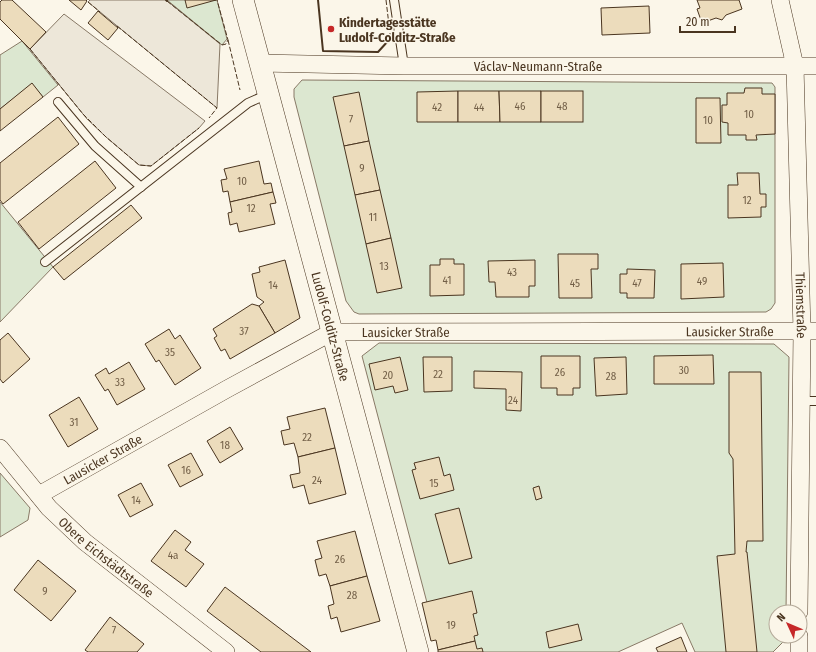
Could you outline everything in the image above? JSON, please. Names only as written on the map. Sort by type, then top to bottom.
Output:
[{"type":"street","name":"Ludolf-Colditz-Straße","points":[[244,0],[418,652]]},
{"type":"street","name":"Thiemstraße","points":[[780,0],[795,66],[809,331],[809,401],[799,604]]},
{"type":"street","name":"Václav-Neumann-Straße","points":[[260,63],[404,66],[816,66]]},
{"type":"street","name":"Lausicker Straße","points":[[39,495],[227,389],[332,332],[809,331]]},
{"type":"street","name":"Obere Eichstädtstraße","points":[[0,448],[49,508],[85,542],[226,652]]},
{"type":"lane","points":[[394,0],[404,66]]},
{"type":"lane","points":[[45,262],[248,103],[268,93]]},
{"type":"lane","points":[[58,102],[95,146],[141,187]]},
{"type":"green space","points":[[167,0],[217,0],[227,39],[222,45]]},
{"type":"green space","points":[[22,41],[58,85],[43,97],[32,84],[0,109],[0,55]]},
{"type":"green space","points":[[302,80],[772,83],[775,87],[775,303],[771,309],[766,312],[359,314],[354,312],[346,301],[294,97],[294,89]]},
{"type":"green space","points":[[0,202],[53,267],[0,322]]},
{"type":"green space","points":[[379,343],[774,344],[789,357],[786,604],[768,604],[768,644],[781,644],[773,652],[695,652],[682,623],[618,652],[440,652],[362,356]]},
{"type":"green space","points":[[0,473],[30,508],[28,520],[0,537]]},
{"type":"shaded area","points":[[90,0],[166,0],[220,44],[217,108],[88,2]]},
{"type":"shaded area","points":[[64,14],[205,121],[199,128],[151,166],[139,165],[87,119],[30,49]]},
{"type":"building","points":[[2,0],[12,0],[46,32],[30,49],[0,19],[0,2]]},
{"type":"building","points":[[69,0],[86,0],[87,1],[81,10]]},
{"type":"building","points":[[185,0],[216,0],[187,8]]},
{"type":"building","points":[[697,0],[739,0],[742,9],[726,15],[722,20],[716,18],[702,23],[697,9],[700,8]]},
{"type":"building","points":[[649,6],[650,33],[602,35],[601,8]]},
{"type":"building","points":[[98,11],[118,28],[108,40],[88,23]]},
{"type":"building","points":[[32,83],[43,97],[0,131],[0,109]]},
{"type":"building","points":[[745,88],[762,88],[762,94],[775,94],[775,134],[756,135],[757,140],[746,140],[746,135],[728,135],[728,123],[722,122],[722,105],[727,105],[727,93],[744,93]]},
{"type":"building","points":[[458,91],[458,122],[417,122],[417,92]]},
{"type":"building","points":[[458,91],[499,91],[500,122],[458,122]]},
{"type":"building","points":[[499,91],[541,91],[541,122],[500,122]]},
{"type":"building","points":[[541,91],[583,91],[583,122],[541,122]]},
{"type":"building","points":[[359,92],[369,141],[344,146],[333,97]]},
{"type":"building","points":[[696,98],[720,98],[721,143],[696,143]]},
{"type":"building","points":[[58,117],[79,144],[3,204],[0,200],[0,163]]},
{"type":"building","points":[[369,141],[380,190],[355,195],[344,146]]},
{"type":"building","points":[[95,161],[116,188],[39,249],[18,222]]},
{"type":"building","points":[[259,161],[264,184],[271,183],[273,192],[230,202],[228,191],[223,192],[221,180],[227,179],[224,169]]},
{"type":"building","points":[[737,173],[759,173],[760,194],[766,194],[766,207],[761,207],[761,217],[728,218],[728,185],[738,185]]},
{"type":"building","points":[[380,190],[391,238],[366,244],[355,195]]},
{"type":"building","points":[[273,192],[276,203],[270,204],[275,224],[239,232],[237,223],[230,225],[228,213],[232,212],[230,202]]},
{"type":"building","points":[[131,205],[142,218],[64,280],[53,267]]},
{"type":"building","points":[[391,238],[402,288],[377,293],[366,244]]},
{"type":"building","points":[[558,254],[598,254],[598,269],[591,269],[592,298],[559,298]]},
{"type":"building","points":[[440,259],[454,259],[454,264],[464,264],[464,295],[430,296],[430,265],[440,265]]},
{"type":"building","points":[[285,260],[300,318],[275,333],[259,306],[264,302],[257,297],[252,274],[260,272],[259,267]]},
{"type":"building","points":[[535,260],[535,286],[529,286],[529,297],[496,297],[495,282],[489,282],[488,261]]},
{"type":"building","points":[[723,263],[724,297],[681,299],[681,264]]},
{"type":"building","points":[[627,269],[655,270],[654,298],[627,298],[627,293],[620,293],[620,274],[627,274]]},
{"type":"building","points":[[252,304],[259,306],[275,333],[230,359],[225,349],[221,351],[214,338],[217,336],[213,329]]},
{"type":"building","points":[[169,329],[175,339],[180,335],[201,368],[175,385],[159,360],[156,362],[145,344]]},
{"type":"building","points":[[8,333],[30,359],[3,383],[0,379],[0,340]]},
{"type":"building","points":[[713,355],[714,384],[654,384],[654,356]]},
{"type":"building","points":[[541,356],[580,356],[580,388],[573,388],[573,395],[557,395],[557,388],[541,388]]},
{"type":"building","points":[[400,357],[408,390],[395,393],[393,386],[375,390],[369,364]]},
{"type":"building","points":[[423,357],[452,357],[452,391],[424,392]]},
{"type":"building","points":[[626,357],[627,394],[596,396],[594,358]]},
{"type":"building","points":[[129,362],[145,389],[117,405],[108,389],[105,391],[95,375],[106,368],[109,374]]},
{"type":"building","points":[[474,371],[522,372],[521,411],[506,410],[506,389],[474,388]]},
{"type":"building","points":[[729,372],[761,372],[763,541],[747,541],[746,552],[757,652],[726,652],[717,556],[735,554],[733,459],[729,453]]},
{"type":"building","points":[[79,397],[98,429],[68,447],[49,415]]},
{"type":"building","points":[[325,408],[335,448],[298,457],[294,443],[284,445],[281,431],[290,429],[287,417]]},
{"type":"building","points":[[230,427],[243,449],[220,463],[207,441]]},
{"type":"building","points":[[335,448],[346,494],[309,504],[304,485],[293,488],[290,475],[300,473],[298,457]]},
{"type":"building","points":[[191,453],[203,475],[180,487],[168,465]]},
{"type":"building","points":[[439,457],[444,476],[450,474],[454,490],[420,499],[412,470],[416,469],[414,463]]},
{"type":"building","points":[[141,483],[153,505],[130,517],[118,495]]},
{"type":"building","points":[[539,486],[542,498],[536,500],[533,488]]},
{"type":"building","points":[[459,508],[472,558],[449,564],[435,514]]},
{"type":"building","points":[[175,530],[191,542],[185,550],[204,564],[186,587],[151,561]]},
{"type":"building","points":[[355,531],[367,576],[330,586],[326,574],[319,576],[315,560],[322,558],[317,541]]},
{"type":"building","points":[[38,560],[76,591],[51,621],[14,590]]},
{"type":"building","points":[[367,576],[380,621],[341,632],[337,617],[331,619],[328,606],[334,604],[330,586]]},
{"type":"building","points":[[225,587],[311,652],[261,652],[207,611]]},
{"type":"building","points":[[472,591],[477,613],[473,614],[478,635],[474,636],[475,641],[438,650],[436,640],[431,641],[422,603]]},
{"type":"building","points":[[110,617],[144,644],[137,652],[88,652],[85,650]]},
{"type":"building","points":[[578,624],[582,640],[549,648],[546,632]]},
{"type":"building","points":[[681,637],[687,652],[658,652],[656,648]]},
{"type":"building","points":[[475,641],[477,649],[482,648],[483,652],[438,652],[438,650]]},
{"type":"fence","points":[[167,1],[222,45],[226,44],[228,40],[217,0]]},
{"type":"fence","points":[[386,0],[389,25]]},
{"type":"fence","points":[[88,2],[100,12]]},
{"type":"fence","points":[[117,26],[217,108],[209,118]]},
{"type":"fence","points":[[228,40],[240,90]]},
{"type":"fence","points":[[30,49],[83,114],[106,137],[139,165],[151,166],[199,128]]},
{"type":"wall","points":[[318,0],[323,51],[378,52],[388,41],[390,34]]},
{"type":"place","name":"Kindertagesstätte Ludolf-Colditz-Straße","points":[[331,29]]}]
